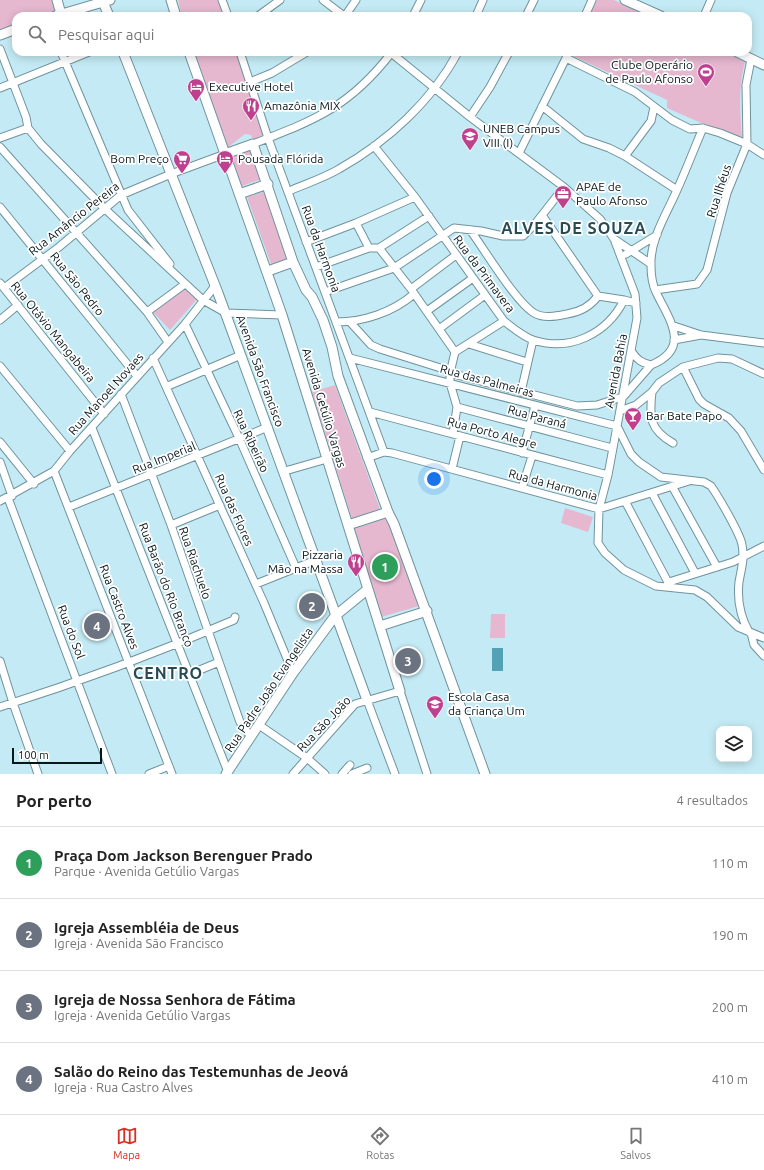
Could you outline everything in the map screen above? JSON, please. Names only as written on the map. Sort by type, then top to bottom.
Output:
[{"type":"street","points":[[57,0],[58,12]]},
{"type":"street","points":[[171,0],[175,12]]},
{"type":"street","points":[[222,0],[226,12]]},
{"type":"street","points":[[264,12],[280,0]]},
{"type":"street","points":[[323,0],[339,12]]},
{"type":"street","points":[[347,12],[356,0]]},
{"type":"street","points":[[414,12],[421,0]]},
{"type":"street","points":[[478,12],[483,0]]},
{"type":"street","points":[[528,12],[534,0]]},
{"type":"street","points":[[587,12],[592,0]]},
{"type":"street","points":[[625,0],[652,12]]},
{"type":"street","points":[[706,12],[711,0]]},
{"type":"street","points":[[68,12],[107,1],[108,12]]},
{"type":"street","points":[[0,35],[12,30]]},
{"type":"street","points":[[0,49],[26,117],[28,128],[41,144],[105,209],[203,300],[226,313],[282,315]]},
{"type":"street","points":[[63,56],[128,210],[184,282]]},
{"type":"street","points":[[0,88],[80,56]]},
{"type":"street","name":"Avenida São Francisco","points":[[125,56],[226,313],[285,471],[335,616],[367,700]]},
{"type":"street","name":"Avenida Getúlio Vargas","points":[[190,56],[268,271],[427,774]]},
{"type":"street","name":"Rua da Harmonia","points":[[241,56],[268,138],[384,452],[600,509],[597,539],[598,543],[604,553],[624,570],[656,586],[669,585],[695,590],[707,597],[738,627],[764,638]]},
{"type":"street","points":[[250,82],[272,73],[300,56]]},
{"type":"street","points":[[253,144],[325,114],[347,100],[361,87],[388,56]]},
{"type":"street","name":"Avenida Bahia","points":[[396,56],[470,117],[564,187],[600,219],[614,239],[635,294],[637,318],[632,352],[600,509]]},
{"type":"street","points":[[288,191],[339,170],[374,146],[416,110],[435,87],[455,56]]},
{"type":"street","points":[[470,117],[490,87],[507,56]]},
{"type":"street","points":[[519,152],[567,56]]},
{"type":"street","points":[[569,56],[635,92],[654,107],[690,129],[703,128],[747,144],[764,155]]},
{"type":"street","points":[[745,56],[764,65]]},
{"type":"street","name":"Rua Ilhéus","points":[[655,290],[692,286],[697,284],[707,270],[727,193],[747,144],[746,85],[751,59]]},
{"type":"street","points":[[542,106],[583,139],[609,148],[625,156],[677,190]]},
{"type":"street","points":[[625,156],[650,121],[654,107]]},
{"type":"street","points":[[0,138],[28,128]]},
{"type":"street","points":[[622,397],[651,365],[666,355],[674,340],[674,326],[655,290],[651,264],[656,234],[677,190],[703,128]]},
{"type":"street","name":"Rua Amâncio Pereira","points":[[2,285],[42,259],[121,195],[172,174],[253,144]]},
{"type":"street","name":"Avenida Getúlio Vargas","points":[[253,144],[268,184],[293,262],[306,290],[312,297],[324,320],[332,347],[338,376],[367,458],[394,524],[485,774]]},
{"type":"street","name":"Rua da Primavera","points":[[374,146],[415,197],[504,321],[520,333],[533,340],[558,344],[571,343],[589,337],[604,328],[619,310],[624,300]]},
{"type":"street","points":[[0,147],[147,312],[168,342]]},
{"type":"street","points":[[240,194],[268,184]]},
{"type":"street","points":[[325,292],[394,268],[441,235],[454,228],[503,236],[523,236],[564,187]]},
{"type":"street","points":[[306,242],[356,223],[415,197]]},
{"type":"street","name":"Rua São Pedro","points":[[0,207],[137,376]]},
{"type":"street","points":[[542,214],[598,296],[636,303]]},
{"type":"street","points":[[316,267],[369,248],[379,248],[429,216]]},
{"type":"street","points":[[356,223],[369,248]]},
{"type":"street","points":[[470,230],[522,303],[535,313],[554,317],[576,312],[593,303],[598,296]]},
{"type":"street","points":[[621,258],[629,251],[656,234]]},
{"type":"street","name":"Avenida Bahia","points":[[614,239],[629,251],[651,264]]},
{"type":"street","points":[[379,248],[427,311],[455,352]]},
{"type":"street","points":[[336,322],[350,322],[390,310],[402,304],[413,292],[456,256]]},
{"type":"street","points":[[268,271],[293,262]]},
{"type":"street","points":[[427,311],[472,278]]},
{"type":"street","points":[[147,312],[184,282]]},
{"type":"street","name":"Rua Otávio Mangabeira","points":[[2,285],[104,414]]},
{"type":"street","name":"Rua Manoel Novaes","points":[[0,501],[34,484],[54,471],[70,450],[92,428],[184,324],[215,286]]},
{"type":"street","points":[[439,329],[485,295]]},
{"type":"street","points":[[0,320],[18,305]]},
{"type":"street","points":[[452,469],[456,435],[457,407],[450,382],[450,372],[455,352],[504,321]]},
{"type":"street","name":"Rua das Palmeiras","points":[[350,322],[371,345],[380,350],[521,392],[577,406],[597,405],[622,397]]},
{"type":"street","name":"Rua Ribeirão","points":[[184,324],[239,438],[296,568]]},
{"type":"street","points":[[674,326],[701,335],[764,343]]},
{"type":"street","points":[[674,340],[701,335]]},
{"type":"street","points":[[521,392],[533,340]]},
{"type":"street","points":[[469,344],[527,362]]},
{"type":"street","points":[[632,352],[635,358],[642,363],[651,365]]},
{"type":"street","points":[[168,386],[241,356]]},
{"type":"street","name":"Rua das Flores","points":[[153,358],[168,386],[256,584],[293,673]]},
{"type":"street","name":"Rua das Palmeiras","points":[[350,358],[450,382],[535,406],[617,426]]},
{"type":"street","points":[[620,411],[636,405],[652,392],[659,383],[683,367],[718,358],[743,363],[764,374]]},
{"type":"street","points":[[0,366],[70,450]]},
{"type":"street","points":[[683,367],[699,399],[704,404],[729,418],[741,430],[750,443],[764,470]]},
{"type":"street","points":[[652,392],[652,424],[660,436],[673,443]]},
{"type":"street","name":"Rua Riachuelo","points":[[121,394],[171,525],[240,722],[251,737]]},
{"type":"street","points":[[522,453],[535,406]]},
{"type":"street","name":"Rua Paraná","points":[[457,407],[612,448]]},
{"type":"street","name":"Rua Porto Alegre","points":[[370,412],[608,475]]},
{"type":"street","points":[[617,426],[631,454],[639,462],[661,477],[704,482],[711,486],[716,493],[742,544],[743,557],[739,583],[740,614],[750,632],[754,645],[762,653]]},
{"type":"street","name":"Rua Imperial","points":[[69,507],[152,475],[268,427]]},
{"type":"street","name":"Rua Barão do Rio Branco","points":[[92,428],[190,674],[227,773]]},
{"type":"street","points":[[0,442],[34,484]]},
{"type":"street","points":[[367,458],[384,452]]},
{"type":"street","points":[[522,488],[532,456]]},
{"type":"street","points":[[285,471],[327,458]]},
{"type":"street","name":"Rua do Sol","points":[[0,462],[10,497],[112,774]]},
{"type":"street","name":"Rua Castro Alves","points":[[54,471],[172,774]]},
{"type":"street","points":[[661,477],[663,484],[661,490]]},
{"type":"street","points":[[600,509],[694,480]]},
{"type":"street","points":[[672,486],[717,567]]},
{"type":"street","points":[[652,493],[695,573]]},
{"type":"street","points":[[625,501],[669,585],[695,573],[717,567],[743,557],[764,546]]},
{"type":"street","points":[[171,525],[220,505]]},
{"type":"street","points":[[348,525],[388,512]]},
{"type":"street","points":[[256,584],[316,560]]},
{"type":"street","name":"Rua Padre João Evangelista","points":[[227,773],[293,673],[335,616],[368,589]]},
{"type":"street","points":[[380,626],[426,611]]},
{"type":"street","points":[[0,707],[79,682],[208,632],[234,620],[236,617]]},
{"type":"street","points":[[0,661],[38,774]]},
{"type":"street","points":[[190,674],[219,662]]},
{"type":"street","name":"Rua São João","points":[[293,774],[355,704],[400,690]]},
{"type":"street","points":[[367,700],[395,774]]},
{"type":"street","points":[[258,725],[307,758],[325,774]]},
{"type":"street","points":[[342,774],[350,765]]},
{"type":"street","points":[[149,774],[168,766]]},
{"type":"street","points":[[352,774],[367,768]]},
{"type":"shaded area","points":[[0,0],[54,0],[57,11],[56,12],[12,12],[12,28],[0,32]]},
{"type":"shaded area","points":[[178,0],[218,0],[222,12],[181,12]]},
{"type":"shaded area","points":[[597,0],[614,0],[639,12],[591,12]]},
{"type":"shaded area","points":[[194,56],[237,56],[266,136],[253,140],[251,135],[245,134],[227,148]]},
{"type":"shaded area","name":"Clube Operário de Paulo Afonso","points":[[573,56],[732,56],[745,62],[740,90],[742,138],[667,108],[667,100]]},
{"type":"shaded area","points":[[251,148],[262,179],[242,186],[231,155]]},
{"type":"shaded area","points":[[267,191],[288,259],[273,265],[271,264],[247,197]]},
{"type":"shaded area","points":[[185,288],[198,298],[170,330],[152,311]]},
{"type":"shaded area","points":[[335,385],[380,509],[352,519],[312,392]]},
{"type":"shaded area","points":[[565,508],[593,517],[588,532],[561,523]]},
{"type":"shaded area","points":[[387,518],[419,606],[381,617],[352,529]]},
{"type":"shaded area","points":[[491,614],[505,614],[505,638],[490,638]]},
{"type":"water","points":[[492,648],[503,648],[503,671],[492,671]]},
{"type":"place","name":"Clube Operário de Paulo Afonso","points":[[706,87]]},
{"type":"place","name":"Executive Hotel","points":[[196,102]]},
{"type":"place","name":"Amazônia MIX","points":[[251,121]]},
{"type":"place","name":"UNEB Campus VIII (I)","points":[[470,151]]},
{"type":"place","name":"Bom Preço","points":[[182,174]]},
{"type":"place","name":"Pousada Flórida","points":[[225,174]]},
{"type":"place","name":"APAE de Paulo Afonso","points":[[563,209]]},
{"type":"place","name":"Bar Bate Papo","points":[[633,431]]},
{"type":"place","name":"Praça Dom Jackson Berenguer Prado","points":[[385,567]]},
{"type":"place","name":"Pizzaria Mão na Massa","points":[[356,577]]},
{"type":"place","name":"Igreja Assembléia de Deus","points":[[312,606]]},
{"type":"place","name":"Salão do Reino das Testemunhas de Jeová","points":[[97,626]]},
{"type":"place","name":"Igreja de Nossa Senhora de Fátima","points":[[408,661]]},
{"type":"place","name":"Escola Casa da Criança Um","points":[[435,719]]},
{"type":"district","name":"ALVES DE SOUZA","points":[[574,228]]},
{"type":"district","name":"CENTRO","points":[[168,673]]}]
